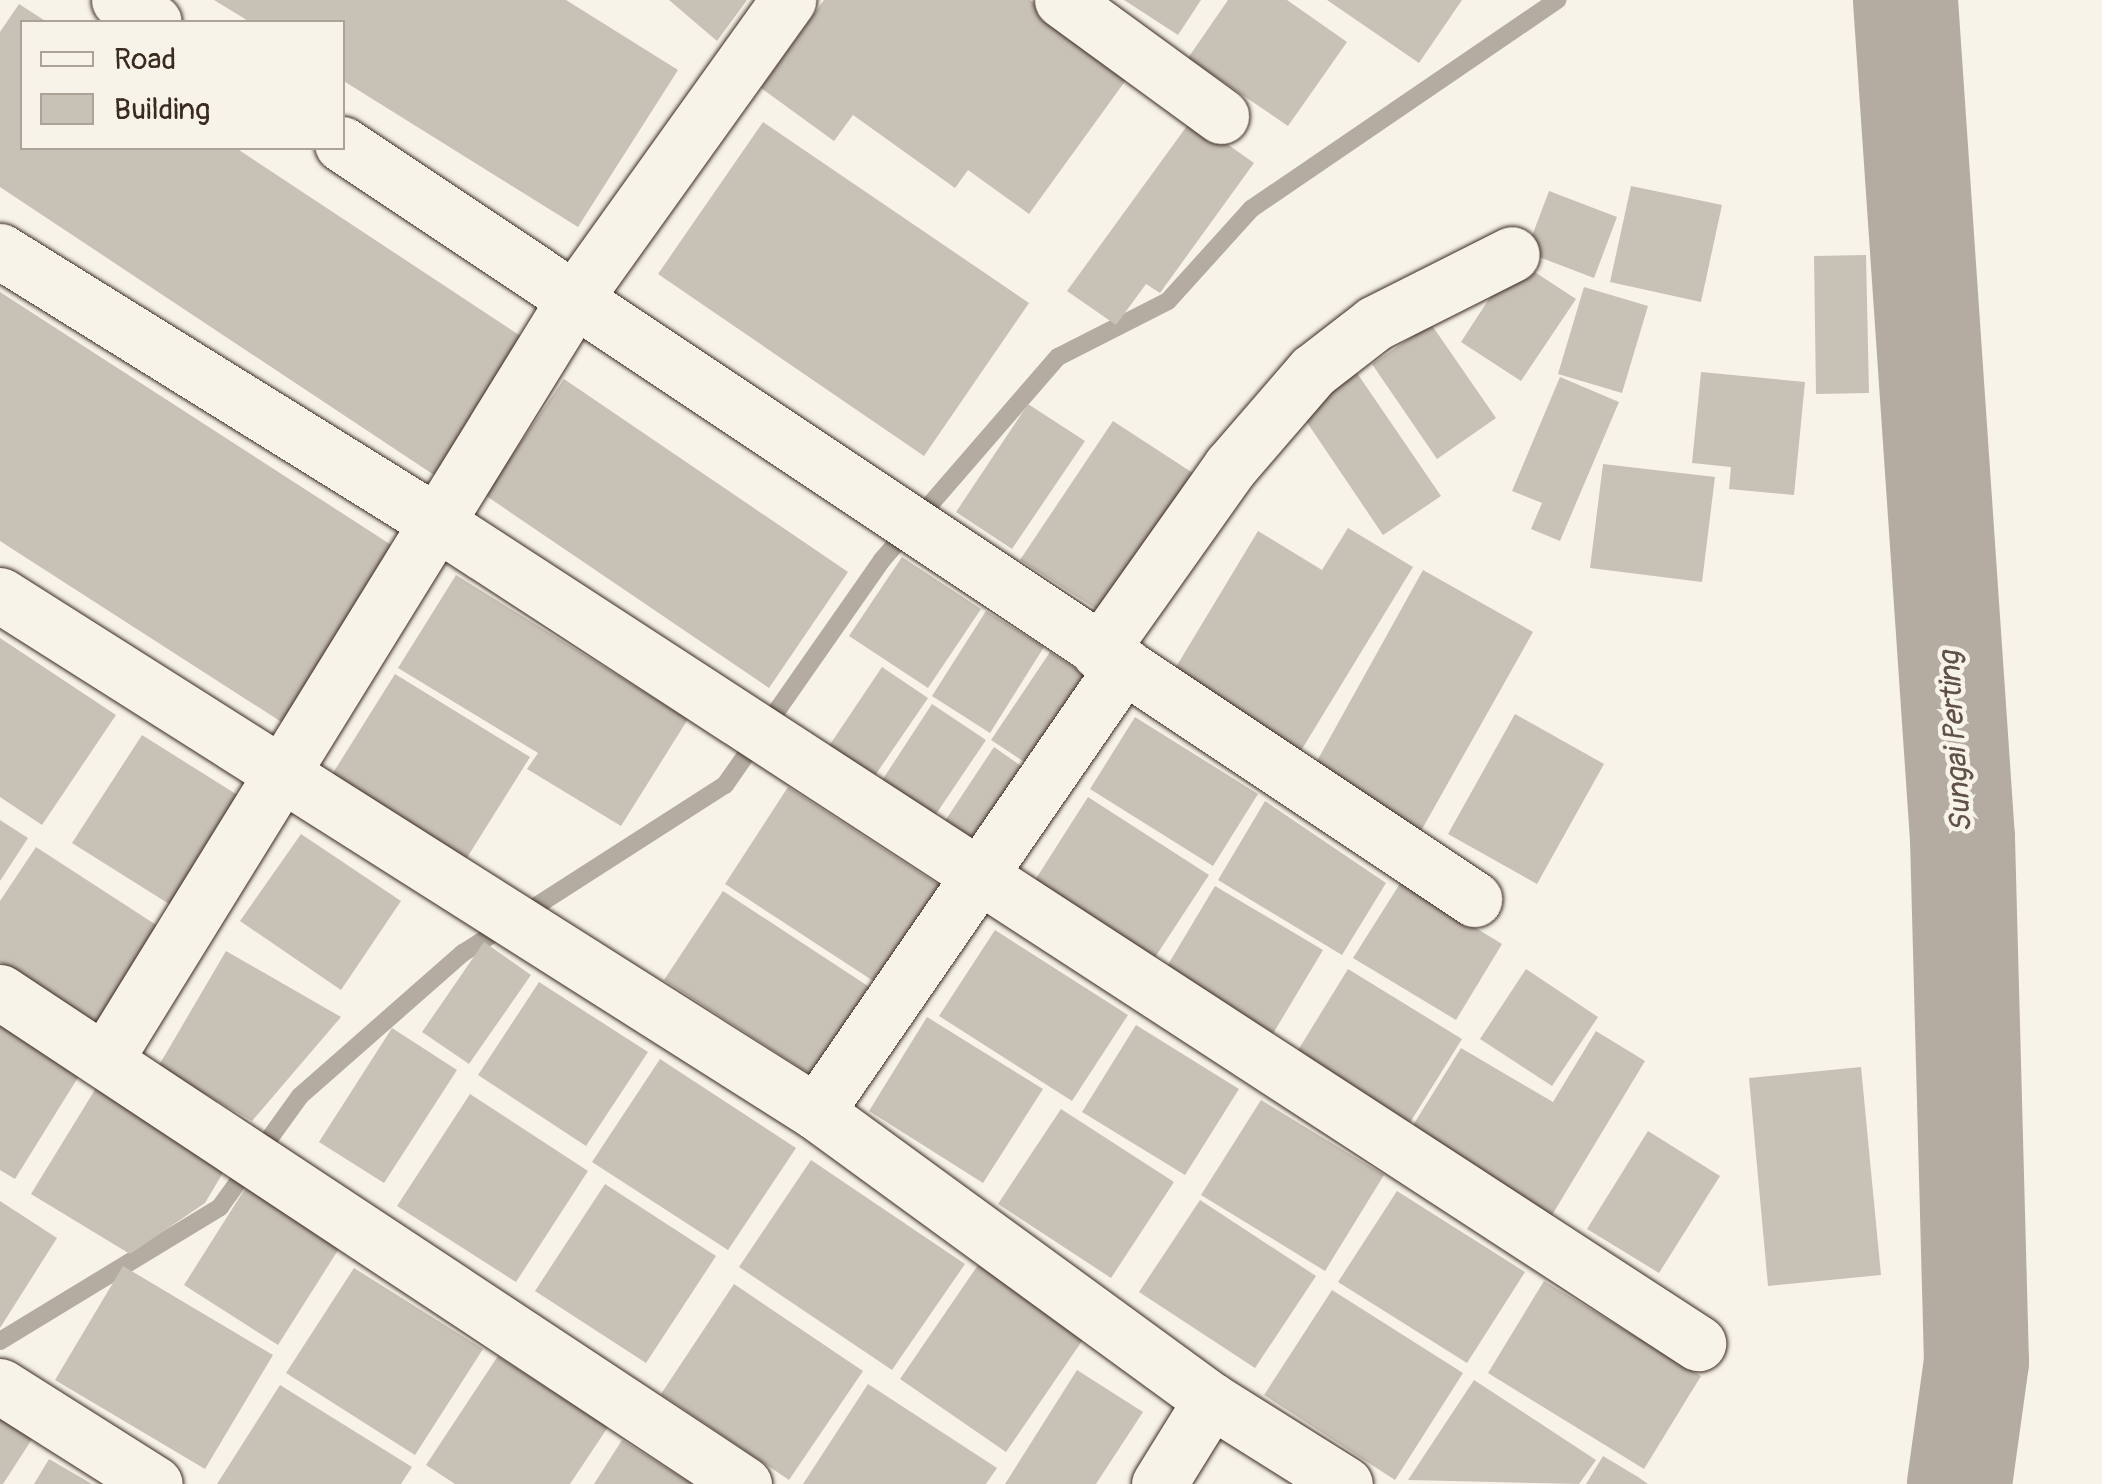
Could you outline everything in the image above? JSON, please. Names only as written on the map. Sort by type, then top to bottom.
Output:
[{"type":"street","points":[[119,0],[151,20]]},
{"type":"street","points":[[106,1058],[577,295],[718,86],[788,0]]},
{"type":"street","points":[[1062,0],[1221,116]]},
{"type":"street","points":[[345,146],[577,295],[1474,899]]},
{"type":"street","points":[[0,251],[436,522],[735,721],[1698,1343]]},
{"type":"street","points":[[816,1112],[980,880],[1230,467],[1313,371],[1375,322],[1512,254]]},
{"type":"street","points":[[0,595],[281,777],[816,1112],[1211,1400],[1345,1484]]},
{"type":"street","points":[[0,992],[214,1126],[744,1484]]},
{"type":"street","points":[[0,1386],[155,1484]]},
{"type":"street","points":[[1159,1484],[1211,1400]]},
{"type":"building","points":[[214,0],[566,0],[678,70],[578,227],[345,82],[345,20],[247,20]]},
{"type":"building","points":[[669,0],[747,0],[717,41]]},
{"type":"building","points":[[824,0],[1030,0],[1131,73],[1029,214],[968,170],[955,188],[853,115],[834,141],[761,88]]},
{"type":"building","points":[[1124,0],[1201,0],[1178,35]]},
{"type":"building","points":[[1228,0],[1287,0],[1347,42],[1288,126],[1188,58]]},
{"type":"building","points":[[1327,0],[1462,0],[1419,63]]},
{"type":"building","points":[[19,4],[44,20],[20,20],[20,150],[239,150],[525,339],[434,475],[0,187],[0,32]]},
{"type":"building","points":[[1192,119],[1254,163],[1160,293],[1146,284],[1116,325],[1067,291]]},
{"type":"building","points":[[763,122],[1029,303],[924,456],[658,274]]},
{"type":"building","points":[[1631,186],[1722,205],[1701,302],[1610,282]]},
{"type":"building","points":[[1549,191],[1617,217],[1594,278],[1526,252]]},
{"type":"building","points":[[1866,255],[1869,393],[1816,394],[1814,256]]},
{"type":"building","points":[[1515,259],[1576,299],[1521,381],[1461,342]]},
{"type":"building","points":[[1584,287],[1648,306],[1622,393],[1558,374]]},
{"type":"building","points":[[0,292],[396,548],[283,723],[0,541]]},
{"type":"building","points":[[1431,324],[1496,418],[1437,459],[1372,364]]},
{"type":"building","points":[[1701,372],[1805,382],[1794,495],[1729,489],[1731,467],[1692,463]]},
{"type":"building","points":[[1357,373],[1441,496],[1383,535],[1300,412]]},
{"type":"building","points":[[1560,377],[1619,402],[1560,541],[1531,529],[1542,503],[1512,491]]},
{"type":"building","points":[[564,379],[848,572],[769,688],[485,495]]},
{"type":"building","points":[[1028,404],[1085,441],[1012,549],[956,512]]},
{"type":"building","points":[[1113,421],[1202,479],[1110,618],[1020,560]]},
{"type":"building","points":[[1603,464],[1715,477],[1702,582],[1590,568]]},
{"type":"building","points":[[1348,528],[1413,567],[1299,754],[1170,677],[1258,531],[1322,570]]},
{"type":"building","points":[[902,557],[981,609],[928,688],[849,636]]},
{"type":"building","points":[[1423,570],[1533,632],[1421,831],[1312,770]]},
{"type":"building","points":[[456,575],[688,719],[621,826],[527,769],[538,753],[398,668]]},
{"type":"building","points":[[986,611],[1044,647],[990,733],[932,696]]},
{"type":"building","points":[[0,638],[116,715],[42,825],[0,797]]},
{"type":"building","points":[[1050,652],[1097,682],[1038,771],[991,740]]},
{"type":"building","points":[[882,667],[928,698],[874,777],[829,746]]},
{"type":"building","points":[[395,674],[530,757],[458,872],[323,789]]},
{"type":"building","points":[[932,704],[986,740],[934,817],[881,782]]},
{"type":"building","points":[[1515,714],[1604,764],[1537,884],[1448,834]]},
{"type":"building","points":[[1135,717],[1258,794],[1213,866],[1090,789]]},
{"type":"building","points":[[142,735],[255,806],[185,914],[72,843]]},
{"type":"building","points":[[994,747],[1031,773],[982,846],[945,821]]},
{"type":"building","points":[[788,787],[951,893],[887,990],[725,884]]},
{"type":"building","points":[[1088,797],[1209,875],[1150,965],[1030,888]]},
{"type":"building","points":[[1265,801],[1386,883],[1342,955],[1218,880]]},
{"type":"building","points":[[0,820],[28,838],[0,881]]},
{"type":"building","points":[[301,834],[401,901],[341,990],[240,921]]},
{"type":"building","points":[[36,847],[167,932],[104,1029],[0,962],[0,901]]},
{"type":"building","points":[[1401,882],[1502,944],[1456,1020],[1353,958]]},
{"type":"building","points":[[1215,886],[1323,950],[1271,1037],[1163,973]]},
{"type":"building","points":[[723,891],[880,994],[822,1082],[664,980]]},
{"type":"building","points":[[995,930],[1128,1015],[1072,1101],[939,1016]]},
{"type":"building","points":[[484,942],[531,975],[469,1064],[422,1032]]},
{"type":"building","points":[[226,951],[341,1017],[252,1121],[158,1067]]},
{"type":"building","points":[[1348,969],[1462,1039],[1406,1129],[1292,1060]]},
{"type":"building","points":[[1526,969],[1598,1017],[1552,1086],[1480,1039]]},
{"type":"building","points":[[539,982],[648,1052],[586,1146],[478,1075]]},
{"type":"building","points":[[927,1017],[1043,1089],[983,1183],[869,1111]]},
{"type":"building","points":[[0,1019],[82,1071],[15,1179],[0,1170]]},
{"type":"building","points":[[1136,1025],[1239,1089],[1185,1175],[1082,1112]]},
{"type":"building","points":[[392,1028],[457,1070],[384,1183],[319,1142]]},
{"type":"building","points":[[1596,1031],[1645,1061],[1549,1220],[1407,1135],[1461,1048],[1553,1102]]},
{"type":"building","points":[[660,1059],[796,1148],[728,1250],[592,1162]]},
{"type":"building","points":[[1861,1067],[1881,1275],[1768,1286],[1749,1078]]},
{"type":"building","points":[[96,1088],[227,1166],[205,1203],[130,1254],[31,1194]]},
{"type":"building","points":[[470,1094],[588,1171],[516,1282],[397,1206]]},
{"type":"building","points":[[1261,1100],[1384,1175],[1325,1271],[1201,1195]]},
{"type":"building","points":[[1061,1109],[1174,1182],[1111,1278],[998,1204]]},
{"type":"building","points":[[1648,1131],[1720,1176],[1659,1273],[1587,1229]]},
{"type":"building","points":[[811,1160],[965,1264],[892,1370],[739,1267]]},
{"type":"building","points":[[605,1184],[716,1256],[646,1363],[535,1291]]},
{"type":"building","points":[[246,1187],[340,1247],[278,1345],[184,1285]]},
{"type":"building","points":[[1397,1191],[1525,1272],[1467,1363],[1338,1282]]},
{"type":"building","points":[[1200,1200],[1316,1276],[1255,1368],[1139,1292]]},
{"type":"building","points":[[0,1201],[57,1238],[0,1328]]},
{"type":"building","points":[[978,1265],[1084,1338],[1006,1452],[900,1379]]},
{"type":"building","points":[[123,1266],[273,1355],[205,1469],[55,1380]]},
{"type":"building","points":[[354,1268],[483,1349],[415,1455],[286,1373]]},
{"type":"building","points":[[1544,1281],[1701,1376],[1644,1469],[1488,1373]]},
{"type":"building","points":[[734,1284],[863,1371],[789,1480],[661,1394]]},
{"type":"building","points":[[1332,1290],[1463,1373],[1395,1480],[1264,1395]]},
{"type":"building","points":[[498,1356],[608,1427],[570,1484],[455,1484],[426,1465]]},
{"type":"building","points":[[1077,1370],[1143,1412],[1096,1484],[1005,1484]]},
{"type":"building","points":[[1474,1380],[1596,1460],[1579,1484],[1408,1480]]},
{"type":"building","points":[[868,1384],[997,1468],[986,1484],[803,1484]]},
{"type":"building","points":[[280,1385],[412,1467],[401,1484],[217,1484]]},
{"type":"building","points":[[0,1410],[36,1433],[3,1484],[0,1484]]},
{"type":"building","points":[[622,1440],[692,1484],[594,1484]]},
{"type":"building","points":[[1603,1456],[1638,1477],[1648,1484],[1586,1484]]},
{"type":"building","points":[[49,1459],[92,1484],[34,1484]]},
{"type":"waterway","points":[[0,1341],[220,1207],[300,1096],[463,953],[725,785],[882,560],[1058,357],[1168,301],[1251,209],[1557,0]]},
{"type":"waterway","name":"Sungai Perting","points":[[1905,0],[1962,838],[1976,1361],[1959,1484]]}]
